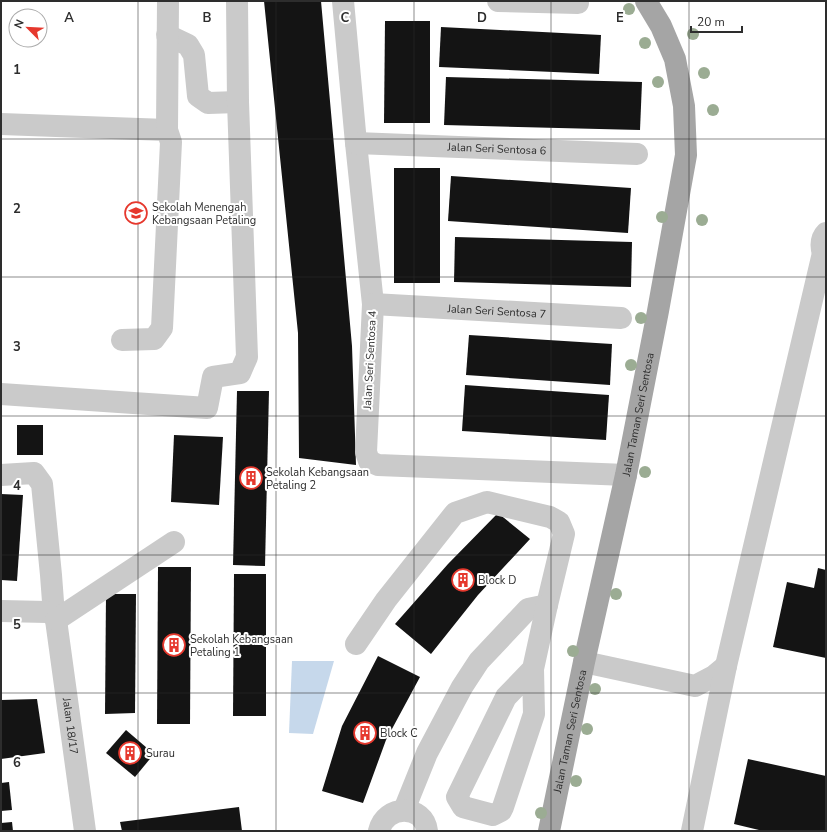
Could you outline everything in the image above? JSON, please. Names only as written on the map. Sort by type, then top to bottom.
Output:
[{"type":"main road","name":"Jalan Taman Seri Sentosa","points":[[549,831],[584,662],[626,475],[658,311],[686,155],[684,106],[675,59],[661,26],[646,1]]},
{"type":"street","points":[[122,340],[154,339],[162,328],[171,142],[167,130],[168,1]]},
{"type":"street","points":[[1,394],[206,408],[213,377],[240,373],[247,357],[238,102],[237,1]]},
{"type":"street","name":"Jalan Seri Sentosa 4","points":[[343,1],[373,304],[366,452],[369,461],[378,466],[626,475]]},
{"type":"street","points":[[498,1],[578,3]]},
{"type":"street","points":[[167,35],[188,46],[194,55],[198,96],[208,103],[238,102]]},
{"type":"street","points":[[1,124],[167,130]]},
{"type":"street","name":"Jalan Seri Sentosa 6","points":[[356,143],[637,154]]},
{"type":"street","points":[[692,831],[726,666],[825,248]]},
{"type":"street","name":"Jalan Seri Sentosa 7","points":[[373,304],[621,318]]},
{"type":"street","name":"Jalan 18/17","points":[[1,475],[34,474],[42,484],[55,618],[85,831]]},
{"type":"street","points":[[356,644],[386,600],[455,514],[487,502],[550,517],[559,522],[564,534],[533,669],[534,714],[503,807],[501,811],[493,815],[463,807],[457,797],[506,697],[533,669]]},
{"type":"street","points":[[1,611],[47,612],[55,618],[174,542]]},
{"type":"street","points":[[404,810],[427,753],[462,686],[479,661],[528,609],[547,605]]},
{"type":"street","points":[[584,662],[695,686],[714,676],[726,666]]},
{"type":"street","points":[[695,686],[715,718]]},
{"type":"street","points":[[379,831],[385,818],[395,812],[404,810],[420,816],[431,830]]},
{"type":"water","points":[[292,661],[334,661],[313,734],[289,733]]},
{"type":"building","points":[[264,1],[321,1],[352,346],[356,465],[299,458],[298,333]]},
{"type":"building","points":[[385,21],[430,21],[430,123],[384,123]]},
{"type":"building","points":[[441,27],[601,35],[599,74],[439,67]]},
{"type":"building","points":[[446,77],[642,82],[640,130],[444,125]]},
{"type":"building","points":[[394,168],[440,168],[440,283],[394,283]]},
{"type":"building","points":[[451,176],[631,188],[628,233],[448,221]]},
{"type":"building","points":[[455,237],[632,242],[631,287],[454,282]]},
{"type":"building","points":[[469,335],[612,344],[610,385],[466,375]]},
{"type":"building","points":[[465,385],[609,395],[606,440],[462,431]]},
{"type":"building","name":"Sekolah Kebangsaan Petaling 2","points":[[237,391],[269,391],[265,566],[233,565]]},
{"type":"building","points":[[17,425],[43,425],[43,455],[17,455]]},
{"type":"building","points":[[174,435],[223,437],[219,505],[171,502]]},
{"type":"building","points":[[1,494],[23,495],[17,581],[1,580]]},
{"type":"building","name":"Block D","points":[[498,513],[530,539],[478,595],[431,654],[395,624],[448,564]]},
{"type":"building","name":"Sekolah Kebangsaan Petaling 1","points":[[158,567],[191,567],[190,724],[157,724]]},
{"type":"building","points":[[818,568],[826,570],[826,658],[773,647],[787,582],[814,588]]},
{"type":"building","points":[[234,574],[266,574],[266,716],[233,716]]},
{"type":"building","points":[[106,594],[136,594],[135,713],[105,714]]},
{"type":"building","name":"Block C","points":[[378,656],[420,677],[386,740],[363,803],[322,791],[342,726]]},
{"type":"building","points":[[37,699],[45,753],[1,759],[1,700]]},
{"type":"building","name":"Surau","points":[[126,730],[154,754],[135,777],[106,753]]},
{"type":"building","points":[[748,759],[826,776],[826,831],[759,831],[734,824]]},
{"type":"building","points":[[9,782],[12,810],[1,811],[1,783]]},
{"type":"building","points":[[239,807],[242,831],[122,831],[120,822]]},
{"type":"building","points":[[12,822],[13,831],[1,831],[1,823]]},
{"type":"place","name":"Sekolah Menengah Kebangsaan Petaling","points":[[136,213]]},
{"type":"place","name":"Sekolah Kebangsaan Petaling 2","points":[[251,478]]},
{"type":"place","name":"Block D","points":[[463,580]]},
{"type":"place","name":"Sekolah Kebangsaan Petaling 1","points":[[174,645]]},
{"type":"place","name":"Block C","points":[[365,733]]},
{"type":"place","name":"Surau","points":[[130,753]]}]
